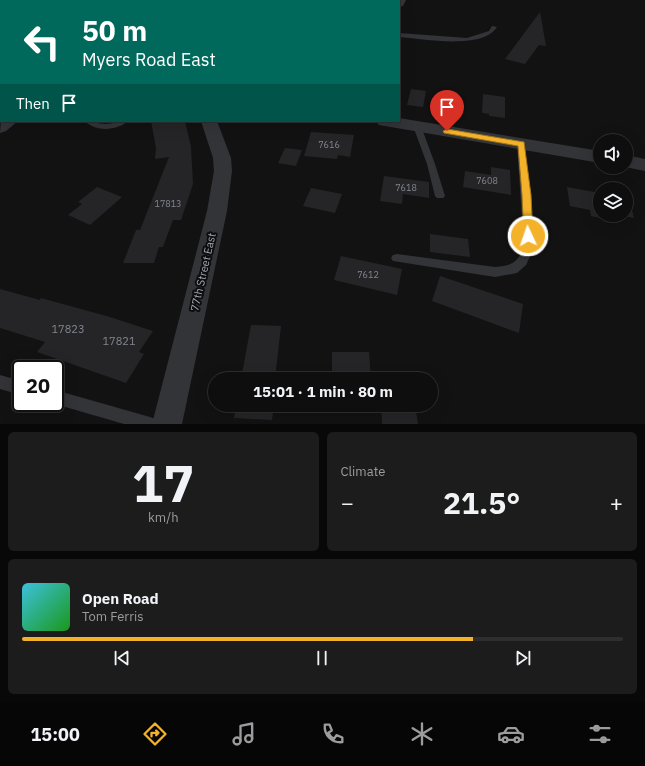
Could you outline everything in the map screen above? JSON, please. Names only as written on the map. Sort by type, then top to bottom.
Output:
[{"type":"street","points":[[0,128],[9,122]]},
{"type":"street","name":"77th Street East","points":[[167,424],[218,211],[222,177],[222,158],[209,122]]},
{"type":"street","points":[[391,122],[593,156]]},
{"type":"street","points":[[633,163],[645,165]]},
{"type":"lane","points":[[400,35],[468,40],[491,32],[494,27]]},
{"type":"lane","points":[[90,122],[94,125],[108,127],[121,122]]},
{"type":"lane","points":[[417,126],[431,164],[440,196]]},
{"type":"lane","points":[[397,258],[495,272],[513,270],[522,262],[529,248],[521,144]]},
{"type":"lane","points":[[0,382],[12,385]]},
{"type":"lane","points":[[64,400],[150,424]]},
{"type":"building","points":[[540,12],[546,46],[539,45],[525,64],[505,59]]},
{"type":"building","points":[[411,89],[426,91],[423,107],[407,105]]},
{"type":"building","points":[[483,94],[505,97],[505,118],[489,116],[489,114],[482,113]]},
{"type":"building","points":[[151,122],[185,122],[191,147],[193,184],[181,220],[173,220],[163,247],[159,247],[154,263],[123,263],[136,230],[140,230],[169,157],[155,159],[156,148]]},
{"type":"building","points":[[311,132],[354,135],[350,157],[338,155],[337,159],[304,156]]},
{"type":"building","points":[[285,148],[302,150],[296,166],[278,163]]},
{"type":"building","points":[[491,167],[510,170],[511,195],[463,187],[465,171],[491,175]]},
{"type":"building","points":[[384,176],[429,182],[429,198],[403,194],[402,204],[380,201]]},
{"type":"building","points":[[97,187],[122,197],[90,225],[68,215],[82,204],[78,202]]},
{"type":"building","points":[[567,187],[593,192],[593,216],[591,216],[590,210],[570,206]]},
{"type":"building","points":[[311,188],[342,194],[335,213],[303,206]]},
{"type":"building","points":[[430,234],[468,239],[470,257],[430,252]]},
{"type":"building","points":[[341,256],[402,269],[397,295],[334,280]]},
{"type":"building","points":[[440,276],[523,304],[519,333],[432,301]]},
{"type":"building","points":[[0,289],[40,300],[41,298],[110,317],[153,331],[139,352],[144,354],[126,383],[64,361],[64,360],[37,352],[45,342],[0,328]]},
{"type":"building","points":[[251,325],[281,326],[276,372],[242,372]]},
{"type":"building","points":[[332,352],[369,352],[370,372],[332,372]]},
{"type":"building","points":[[235,412],[273,412],[272,420],[234,418]]},
{"type":"building","points":[[381,412],[416,412],[418,424],[382,424]]},
{"type":"route","points":[[447,131],[521,144],[528,236]]}]
